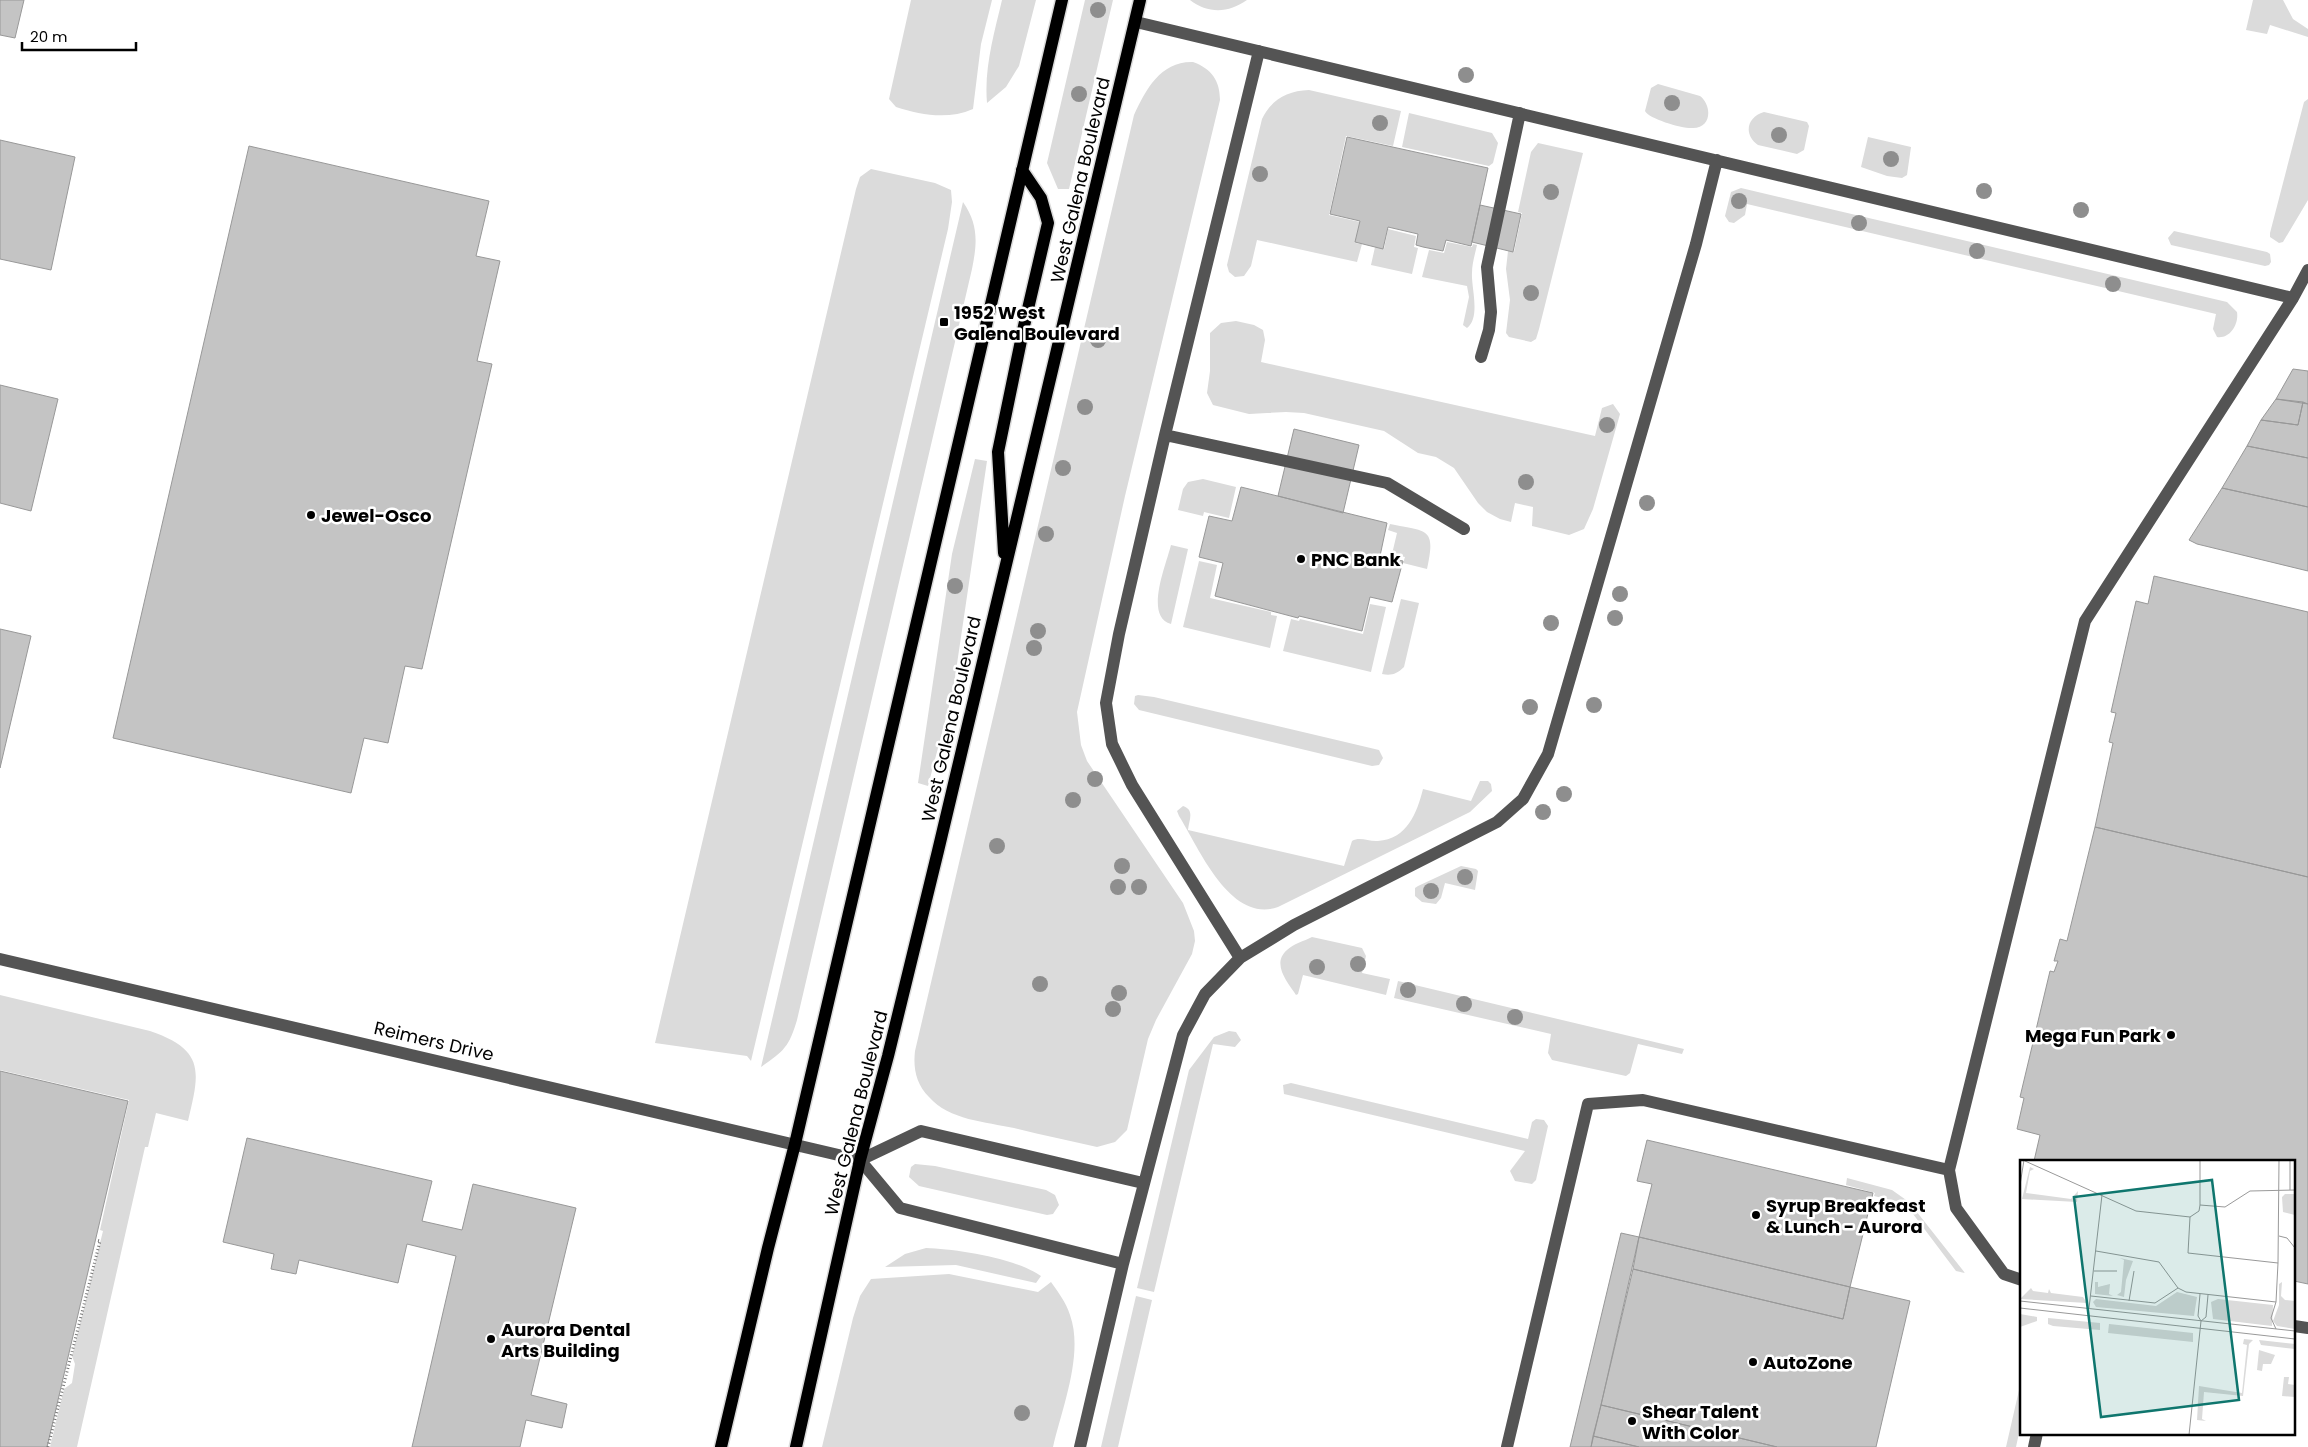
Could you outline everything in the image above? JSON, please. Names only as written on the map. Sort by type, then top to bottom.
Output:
[{"type":"main road","points":[[721,1447],[768,1248],[795,1144],[1062,0]]},
{"type":"main road","name":"West Galena Boulevard","points":[[796,1447],[860,1160],[888,1056],[1140,0]]},
{"type":"main road","points":[[1005,568],[998,452],[1048,223],[1041,198],[1022,170]]},
{"type":"street","points":[[1136,22],[2293,298]]},
{"type":"street","points":[[1240,958],[1132,785],[1112,744],[1106,703],[1119,634],[1165,435],[1259,51]]},
{"type":"street","points":[[1481,357],[1489,330],[1491,312],[1487,267],[1520,113]]},
{"type":"street","points":[[1080,1447],[1143,1183],[1183,1035],[1205,994],[1240,958],[1294,925],[1489,826],[1523,799],[1550,748],[1696,244],[1717,160]]},
{"type":"street","points":[[2020,1279],[2004,1274],[1956,1208],[1950,1170],[2085,621],[2293,298],[2308,270]]},
{"type":"street","points":[[1165,435],[1387,483],[1464,529]]},
{"type":"street","name":"Reimers Drive","points":[[0,959],[860,1160]]},
{"type":"street","points":[[1507,1447],[1588,1104],[1643,1100],[1950,1170]]},
{"type":"street","points":[[1123,1264],[900,1208],[860,1160],[921,1131],[1143,1183]]},
{"type":"street","points":[[2034,1447],[2037,1434]]},
{"type":"path","points":[[48,1447],[100,1241],[96,1240]]},
{"type":"shaded area","points":[[911,0],[992,0],[981,44],[973,109],[954,114],[925,114],[896,107],[889,99]]},
{"type":"shaded area","points":[[1002,0],[1036,0],[1019,66],[1006,87],[987,103],[988,64]]},
{"type":"shaded area","points":[[1085,0],[1113,0],[1069,189],[1058,189],[1047,163]]},
{"type":"shaded area","points":[[1190,0],[1247,0],[1226,9],[1211,10],[1197,5]]},
{"type":"shaded area","points":[[2253,0],[2283,0],[2293,19],[2308,29],[2308,37],[2270,25],[2267,34],[2246,30]]},
{"type":"shaded area","points":[[1193,62],[1205,68],[1214,76],[1220,93],[1220,100],[1125,496],[1077,712],[1081,745],[1087,761],[1183,903],[1194,931],[1195,941],[1192,954],[1156,1020],[1148,1039],[1127,1130],[1115,1142],[1097,1147],[980,1122],[947,1111],[937,1105],[921,1087],[915,1070],[915,1051],[1134,115],[1144,96],[1163,71],[1182,63]]},
{"type":"shaded area","points":[[1658,84],[1700,96],[1707,105],[1708,110],[1707,120],[1704,124],[1693,128],[1682,127],[1659,120],[1648,114],[1645,111],[1651,88]]},
{"type":"shaded area","points":[[1309,90],[1401,111],[1393,146],[1346,136],[1329,215],[1360,222],[1355,243],[1362,244],[1357,262],[1257,240],[1251,266],[1244,276],[1235,277],[1229,272],[1227,265],[1262,119],[1270,106],[1281,97],[1294,92]]},
{"type":"shaded area","points":[[2308,99],[2308,200],[2283,242],[2279,243],[2270,237],[2270,233],[2304,102]]},
{"type":"shaded area","points":[[1764,112],[1807,122],[1809,126],[1804,150],[1797,154],[1758,145],[1753,141],[1750,136],[1749,126],[1758,114]]},
{"type":"shaded area","points":[[1409,113],[1492,133],[1498,143],[1493,163],[1489,166],[1402,147]]},
{"type":"shaded area","points":[[1868,137],[1911,147],[1907,175],[1902,178],[1887,176],[1861,167]]},
{"type":"shaded area","points":[[1538,143],[1583,153],[1539,329],[1536,339],[1531,342],[1509,337],[1506,333],[1510,300],[1506,269],[1508,251],[1514,252],[1522,213],[1518,212],[1531,152]]},
{"type":"shaded area","points":[[871,169],[935,183],[951,190],[952,202],[948,229],[751,1061],[747,1056],[655,1043],[856,189],[860,177]]},
{"type":"shaded area","points":[[1741,188],[2227,302],[2237,312],[2237,321],[2230,333],[2226,336],[2217,337],[2213,329],[2216,314],[1747,204],[1745,215],[1734,223],[1729,222],[1725,216],[1731,192]]},
{"type":"shaded area","points":[[963,202],[974,227],[976,243],[972,269],[797,1020],[785,1048],[761,1067]]},
{"type":"shaded area","points":[[1388,229],[1416,236],[1414,247],[1418,248],[1412,274],[1371,265],[1375,247],[1384,249]]},
{"type":"shaded area","points":[[2174,231],[2267,252],[2270,254],[2271,262],[2265,266],[2171,245],[2168,238]]},
{"type":"shaded area","points":[[1447,242],[1472,247],[1473,244],[1477,245],[1472,270],[1474,317],[1467,328],[1463,325],[1469,297],[1467,286],[1422,277],[1429,250],[1444,253]]},
{"type":"shaded area","points":[[1236,321],[1254,325],[1263,330],[1265,340],[1261,362],[1595,436],[1602,408],[1613,404],[1620,414],[1593,509],[1584,529],[1569,535],[1532,526],[1533,507],[1515,503],[1511,522],[1500,519],[1487,512],[1478,503],[1454,468],[1436,457],[1418,453],[1384,431],[1304,413],[1249,414],[1213,405],[1207,393],[1210,371],[1210,333],[1221,323]]},
{"type":"shaded area","points":[[975,459],[987,461],[953,691],[928,786],[918,783],[952,554]]},
{"type":"shaded area","points":[[1203,479],[1236,487],[1229,518],[1204,512],[1203,516],[1178,510],[1183,489],[1188,482]]},
{"type":"shaded area","points":[[1390,524],[1413,528],[1426,534],[1430,545],[1427,569],[1403,563],[1405,557],[1392,554],[1397,533],[1388,530]]},
{"type":"shaded area","points":[[1171,545],[1188,549],[1171,624],[1163,619],[1159,612],[1158,601],[1159,589]]},
{"type":"shaded area","points":[[1199,561],[1217,565],[1210,598],[1271,612],[1271,615],[1277,616],[1270,648],[1183,627]]},
{"type":"shaded area","points":[[1401,599],[1419,603],[1404,667],[1394,674],[1382,674]]},
{"type":"shaded area","points":[[1370,604],[1386,607],[1371,672],[1283,651],[1291,619],[1299,621],[1300,619],[1363,634]]},
{"type":"shaded area","points":[[1135,696],[1154,697],[1379,750],[1383,758],[1379,765],[1372,766],[1139,710],[1134,704]]},
{"type":"shaded area","points":[[1480,781],[1488,781],[1491,784],[1492,791],[1470,812],[1278,907],[1261,909],[1245,904],[1231,894],[1218,880],[1206,863],[1177,811],[1183,806],[1189,810],[1188,830],[1344,866],[1352,841],[1358,839],[1378,841],[1388,839],[1403,830],[1418,807],[1423,789],[1471,801]]},
{"type":"shaded area","points":[[1461,866],[1478,871],[1475,890],[1445,883],[1441,898],[1436,904],[1422,902],[1415,896],[1415,888],[1418,886]]},
{"type":"shaded area","points":[[1312,937],[1362,948],[1366,956],[1362,973],[1390,979],[1386,995],[1303,975],[1298,994],[1296,995],[1282,973],[1282,955],[1295,944]]},
{"type":"shaded area","points":[[1398,981],[1684,1049],[1682,1054],[1638,1044],[1630,1073],[1626,1076],[1552,1060],[1548,1053],[1551,1034],[1394,998]]},
{"type":"shaded area","points":[[0,995],[150,1031],[168,1038],[181,1046],[194,1064],[196,1076],[195,1089],[188,1121],[156,1113],[148,1147],[145,1147],[77,1447],[50,1447],[64,1389],[72,1383],[75,1364],[72,1356],[103,1231],[100,1230],[129,1100],[0,1070]]},
{"type":"shaded area","points":[[1229,1031],[1236,1032],[1241,1040],[1235,1047],[1213,1044],[1154,1292],[1137,1288],[1189,1070],[1214,1037]]},
{"type":"shaded area","points":[[1291,1083],[1528,1139],[1532,1122],[1536,1119],[1544,1120],[1548,1126],[1536,1180],[1532,1184],[1515,1181],[1510,1171],[1525,1151],[1284,1094],[1283,1085]]},
{"type":"shaded area","points":[[915,1164],[935,1166],[1046,1190],[1055,1195],[1059,1205],[1053,1214],[1047,1215],[919,1186],[909,1177],[911,1167]]},
{"type":"shaded area","points":[[1847,1178],[1892,1190],[1909,1202],[1965,1273],[1956,1271],[1907,1206],[1903,1203],[1874,1196],[1875,1193],[1846,1185]]},
{"type":"shaded area","points":[[926,1248],[953,1250],[1002,1259],[1041,1276],[1036,1283],[956,1265],[885,1267],[905,1254]]},
{"type":"shaded area","points":[[949,1274],[1038,1292],[1051,1282],[1062,1297],[1074,1330],[1075,1347],[1070,1381],[1053,1447],[822,1447],[853,1318],[860,1296],[871,1279]]},
{"type":"shaded area","points":[[1136,1296],[1152,1300],[1118,1447],[1101,1447]]},
{"type":"shaded area","points":[[2020,1386],[2020,1428],[2016,1447],[2006,1447]]},
{"type":"building","points":[[0,0],[24,0],[15,38],[0,35]]},
{"type":"building","points":[[1347,137],[1488,168],[1471,246],[1446,240],[1443,251],[1423,247],[1416,245],[1418,234],[1388,227],[1383,249],[1355,242],[1360,221],[1330,214]]},
{"type":"building","points":[[0,140],[75,157],[51,270],[0,259]]},
{"type":"building","name":"Jewel-Osco","points":[[249,146],[489,201],[476,256],[500,261],[477,361],[492,364],[422,669],[405,666],[388,743],[364,738],[351,793],[113,738]]},
{"type":"building","points":[[1480,205],[1521,214],[1513,252],[1472,242]]},
{"type":"building","points":[[2293,369],[2308,371],[2308,404],[2276,399]]},
{"type":"building","points":[[0,385],[58,399],[31,511],[0,503]]},
{"type":"building","points":[[2276,399],[2303,402],[2298,425],[2261,420]]},
{"type":"building","points":[[2303,402],[2308,404],[2308,458],[2247,446],[2261,420],[2298,425]]},
{"type":"building","points":[[1294,429],[1359,445],[1343,513],[1278,496]]},
{"type":"building","points":[[2247,446],[2308,458],[2308,507],[2222,488]]},
{"type":"building","name":"PNC Bank","points":[[1241,487],[1387,523],[1380,556],[1403,561],[1392,602],[1370,597],[1362,631],[1299,616],[1298,618],[1215,596],[1223,563],[1199,557],[1209,516],[1232,521]]},
{"type":"building","points":[[2222,488],[2308,507],[2308,571],[2197,544],[2189,540]]},
{"type":"building","points":[[2154,576],[2308,612],[2308,877],[2095,827],[2113,743],[2109,742],[2116,713],[2111,712],[2136,601],[2148,604]]},
{"type":"building","points":[[0,629],[31,636],[0,768]]},
{"type":"building","name":"Mega Fun Park","points":[[2095,827],[2308,877],[2308,1284],[2296,1281],[2296,1160],[2034,1160],[2040,1135],[2017,1129],[2024,1098],[2020,1097],[2050,971],[2054,972],[2058,961],[2054,961],[2060,939],[2067,941]]},
{"type":"building","points":[[0,1071],[128,1101],[47,1447],[0,1447]]},
{"type":"building","name":"Aurora Dental Arts Building","points":[[247,1138],[432,1181],[422,1221],[462,1230],[473,1184],[576,1208],[531,1395],[567,1404],[562,1428],[526,1420],[520,1447],[412,1447],[456,1256],[407,1244],[398,1283],[299,1260],[296,1274],[271,1269],[274,1254],[223,1242]]},
{"type":"building","name":"Syrup Breakfeast & Lunch - Aurora","points":[[1647,1140],[1873,1193],[1850,1287],[1639,1237],[1652,1184],[1637,1181]]},
{"type":"building","points":[[1621,1233],[1639,1237],[1591,1447],[1570,1447]]},
{"type":"building","points":[[1639,1237],[1850,1287],[1843,1319],[1633,1269]]},
{"type":"building","name":"AutoZone","points":[[1633,1269],[1843,1319],[1850,1287],[1910,1301],[1876,1447],[1777,1447],[1601,1405]]},
{"type":"building","name":"Shear Talent With Color","points":[[1601,1405],[1777,1447],[1639,1447],[1593,1436]]},
{"type":"building","points":[[1593,1436],[1639,1447],[1591,1447]]},
{"type":"place","name":"1952 West Galena Boulevard","points":[[944,322]]},
{"type":"place","name":"Jewel-Osco","points":[[311,515]]},
{"type":"place","name":"PNC Bank","points":[[1301,559]]},
{"type":"place","name":"Mega Fun Park","points":[[2171,1035]]},
{"type":"place","name":"Syrup Breakfeast & Lunch - Aurora","points":[[1756,1215]]},
{"type":"place","name":"Aurora Dental Arts Building","points":[[491,1339]]},
{"type":"place","name":"AutoZone","points":[[1753,1362]]},
{"type":"place","name":"Shear Talent With Color","points":[[1632,1421]]}]
